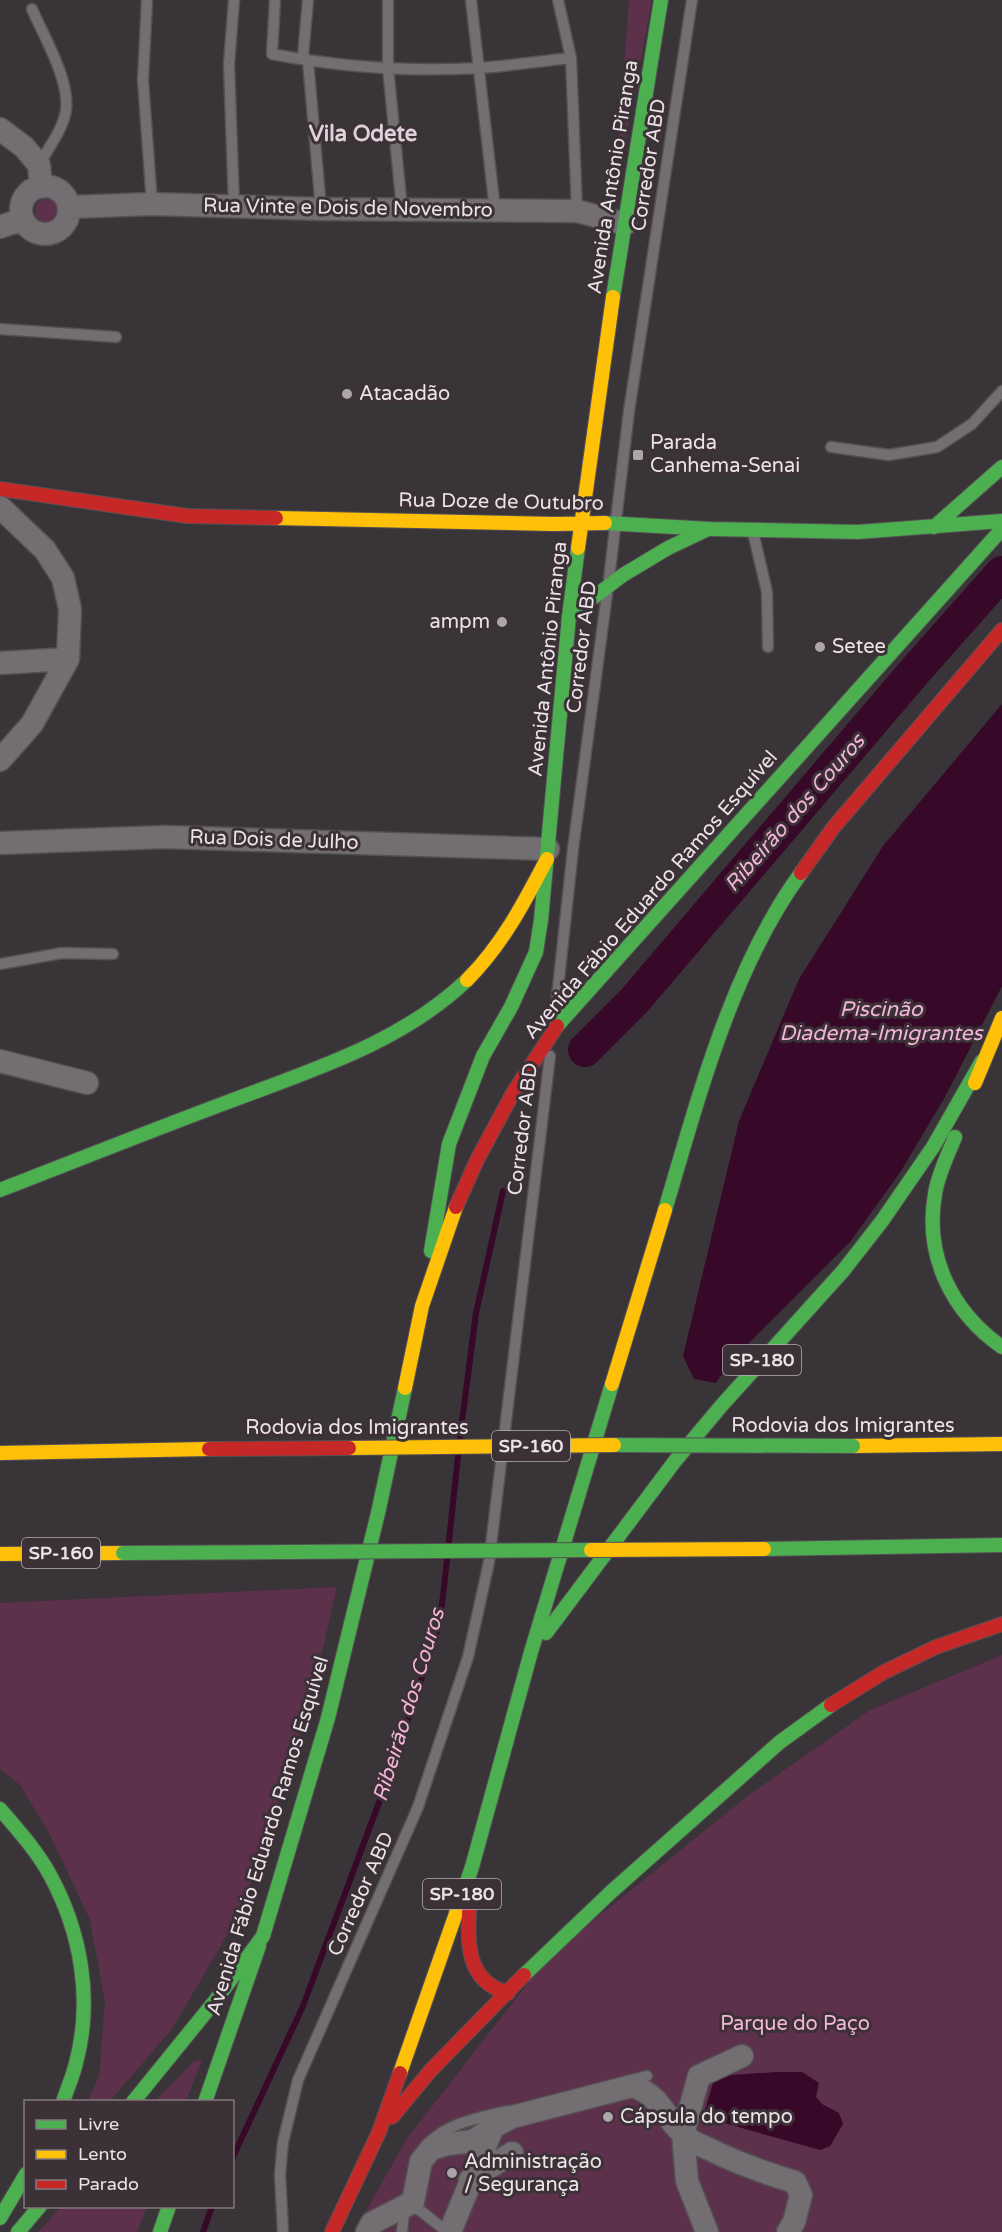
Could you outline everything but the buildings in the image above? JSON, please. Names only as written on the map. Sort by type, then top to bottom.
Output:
[{"type":"main road","name":"Avenida Antônio Piranga","points":[[422,1306],[449,1144],[483,1056],[511,1007],[536,952],[548,854],[569,616],[606,343],[661,0]]},
{"type":"main road","points":[[934,527],[1002,467]]},
{"type":"main road","name":"Rua Doze de Outubro","points":[[0,489],[187,516],[582,525],[615,523],[710,529],[858,532],[1002,521]]},
{"type":"main road","points":[[569,616],[623,575],[668,548],[710,529]]},
{"type":"main road","name":"Avenida Fábio Eduardo Ramos Esquível","points":[[206,2100],[263,1936],[328,1718],[378,1513],[422,1306],[458,1202],[477,1160],[513,1093],[553,1032],[1002,529]]},
{"type":"main road","points":[[531,1652],[706,1071],[737,992],[764,935],[790,888],[827,836],[1002,630]]},
{"type":"main road","points":[[0,1190],[296,1076],[397,1033],[442,1003],[480,968],[508,932],[548,854]]},
{"type":"main road","name":"SP-180","points":[[332,2232],[379,2132],[472,1867],[531,1652],[675,1461],[843,1270],[882,1221],[933,1147],[982,1061],[1002,1018]]},
{"type":"main road","points":[[982,1061],[940,1176],[935,1194],[932,1224],[936,1254],[948,1288],[969,1319],[1002,1347]]},
{"type":"main road","name":"Rodovia dos Imigrantes","points":[[0,1454],[209,1449],[1002,1444]]},
{"type":"main road","name":"SP-160","points":[[0,1554],[764,1549],[1002,1545]]},
{"type":"main road","points":[[379,2132],[431,2070],[542,1956],[780,1742],[834,1703],[884,1672],[936,1647],[1002,1624]]},
{"type":"main road","points":[[0,1809],[20,1829],[39,1855],[63,1897],[74,1930],[85,2009],[75,2074],[64,2100]]},
{"type":"main road","points":[[472,1867],[468,1927],[474,1964],[482,1980],[497,1990],[508,1993]]},
{"type":"main road","points":[[135,2100],[215,2001],[263,1936]]},
{"type":"main road","points":[[0,2218],[24,2177]]},
{"type":"main road","points":[[18,2232],[38,2208]]},
{"type":"main road","points":[[160,2232],[167,2208]]},
{"type":"street","points":[[0,129],[24,147],[40,176],[67,200],[69,207],[66,222],[55,232],[48,234],[33,231],[23,219],[23,203],[40,176]]},
{"type":"street","name":"Rua Vinte e Dois de Novembro","points":[[69,207],[152,204],[321,209],[577,211],[625,224]]},
{"type":"street","points":[[0,227],[23,219]]},
{"type":"street","points":[[0,507],[45,550],[63,578],[70,609],[68,659],[32,724],[0,760]]},
{"type":"street","points":[[0,663],[68,659]]},
{"type":"street","name":"Rua Dois de Julho","points":[[0,843],[164,837],[548,854]]},
{"type":"street","points":[[0,1061],[87,1083]]},
{"type":"street","points":[[707,2232],[687,2181],[683,2133],[699,2076],[742,2056]]},
{"type":"street","points":[[367,2232],[372,2223],[414,2200],[421,2160],[431,2149],[473,2141],[512,2117],[632,2086],[645,2090],[656,2099],[671,2122],[688,2139],[734,2161],[795,2182],[801,2195],[794,2222],[788,2232]]},
{"type":"street","points":[[453,2231],[470,2180],[493,2127]]},
{"type":"street","points":[[470,2180],[512,2153]]},
{"type":"lane","points":[[147,0],[143,80],[152,204]]},
{"type":"lane","points":[[234,0],[229,64],[234,206]]},
{"type":"lane","points":[[274,0],[272,54],[308,61],[388,68],[479,68],[571,58]]},
{"type":"lane","points":[[308,0],[303,56],[308,61],[321,209]]},
{"type":"lane","points":[[388,0],[388,68],[402,209]]},
{"type":"lane","points":[[471,0],[495,210]]},
{"type":"lane","points":[[558,0],[571,58],[577,211]]},
{"type":"lane","name":"Corredor ABD","points":[[283,2232],[280,2174],[283,2142],[298,2080],[418,1807],[468,1657],[481,1602],[490,1550],[573,849],[629,411],[692,0]]},
{"type":"lane","points":[[32,9],[60,74],[66,94],[66,112],[40,176]]},
{"type":"lane","points":[[0,329],[116,337]]},
{"type":"lane","points":[[831,447],[889,455],[937,447],[972,424],[1002,390]]},
{"type":"lane","points":[[752,530],[767,592],[768,647]]},
{"type":"lane","points":[[0,964],[62,953],[112,954]]},
{"type":"lane","points":[[402,2232],[408,2172],[413,2159],[439,2132],[467,2120],[647,2076]]},
{"type":"lane","points":[[405,2205],[421,2211],[453,2231]]},
{"type":"green space","points":[[629,0],[652,0],[624,148],[617,158]]},
{"type":"green space","points":[[47,199],[56,202],[59,211],[56,220],[47,223],[38,220],[35,211],[38,202]]},
{"type":"green space","points":[[337,1587],[315,1682],[261,1862],[226,1937],[172,2029],[111,2100],[88,2100],[99,2076],[105,2002],[90,1920],[49,1833],[20,1785],[0,1769],[0,1603]]},
{"type":"green space","name":"Parque do Paço","points":[[1002,1655],[1002,2232],[354,2232],[406,2140],[548,1957],[749,1795],[870,1710]]},
{"type":"green space","points":[[202,2060],[186,2100],[156,2100],[194,2061]]},
{"type":"green space","points":[[60,2208],[147,2208],[137,2232],[38,2232]]},
{"type":"water","name":"Piscinão Diadema-Imigrantes","points":[[1002,704],[1002,986],[945,1097],[901,1171],[850,1242],[731,1361],[716,1383],[694,1379],[683,1356],[739,1121],[799,979],[883,846]]},
{"type":"water","points":[[802,2072],[819,2083],[816,2097],[822,2104],[839,2113],[843,2124],[830,2146],[820,2150],[703,2117],[715,2076]]},
{"type":"waterway","name":"Ribeirão dos Couros","points":[[585,1050],[634,1001],[915,671],[1002,573]]},
{"type":"waterway","name":"Ribeirão dos Couros","points":[[460,1437],[476,1313],[503,1191]]},
{"type":"waterway","name":"Ribeirão dos Couros","points":[[449,1541],[458,1456]]},
{"type":"waterway","name":"Ribeirão dos Couros","points":[[234,2155],[303,2006],[393,1765],[440,1622],[447,1560]]},
{"type":"waterway","name":"Ribeirão dos Couros","points":[[203,2232],[211,2208]]},
{"type":"traffic: fast","points":[[613,297],[661,0]]},
{"type":"traffic: fast","points":[[934,527],[1002,467]]},
{"type":"traffic: fast","points":[[605,523],[710,529],[858,532],[1002,521]]},
{"type":"traffic: fast","points":[[557,1026],[1002,529]]},
{"type":"traffic: fast","points":[[569,616],[623,575],[668,548],[706,530]]},
{"type":"traffic: fast","points":[[431,1251],[449,1144],[483,1056],[511,1007],[536,952],[541,920],[569,616],[578,548]]},
{"type":"traffic: fast","points":[[665,1210],[704,1079],[736,992],[755,950],[801,873]]},
{"type":"traffic: fast","points":[[0,1190],[352,1054],[413,1022],[467,980]]},
{"type":"traffic: fast","points":[[546,1633],[675,1461],[722,1405],[843,1271],[882,1221],[933,1147],[982,1061]]},
{"type":"traffic: fast","points":[[955,1137],[935,1194],[933,1217],[938,1260],[956,1300],[984,1333],[1002,1347]]},
{"type":"traffic: fast","points":[[460,1902],[472,1867],[531,1652],[612,1384]]},
{"type":"traffic: fast","points":[[135,2100],[215,2001],[263,1936],[328,1718],[378,1513],[405,1388]]},
{"type":"traffic: fast","points":[[614,1445],[853,1446]]},
{"type":"traffic: fast","points":[[764,1549],[1002,1545]]},
{"type":"traffic: fast","points":[[123,1553],[591,1550]]},
{"type":"traffic: fast","points":[[524,1975],[611,1892],[780,1742],[831,1705]]},
{"type":"traffic: fast","points":[[0,1809],[45,1866],[70,1919],[76,1943],[81,1966],[83,2015],[76,2063],[64,2100]]},
{"type":"traffic: fast","points":[[206,2100],[259,1946]]},
{"type":"traffic: fast","points":[[0,2218],[24,2177]]},
{"type":"traffic: fast","points":[[18,2232],[38,2208]]},
{"type":"traffic: fast","points":[[160,2232],[168,2208]]},
{"type":"traffic: slow","points":[[578,548],[613,297]]},
{"type":"traffic: slow","points":[[276,518],[605,523]]},
{"type":"traffic: slow","points":[[467,980],[502,938],[547,859]]},
{"type":"traffic: slow","points":[[975,1083],[1002,1018]]},
{"type":"traffic: slow","points":[[405,1388],[422,1306],[456,1207]]},
{"type":"traffic: slow","points":[[612,1384],[665,1210]]},
{"type":"traffic: slow","points":[[853,1446],[1002,1444]]},
{"type":"traffic: slow","points":[[349,1448],[614,1445]]},
{"type":"traffic: slow","points":[[0,1453],[209,1449]]},
{"type":"traffic: slow","points":[[591,1550],[764,1549]]},
{"type":"traffic: slow","points":[[0,1554],[123,1553]]},
{"type":"traffic: slow","points":[[400,2073],[460,1902]]},
{"type":"traffic: jam","points":[[0,489],[187,516],[276,518]]},
{"type":"traffic: jam","points":[[801,873],[833,828],[1002,630]]},
{"type":"traffic: jam","points":[[456,1207],[477,1160],[513,1093],[557,1026]]},
{"type":"traffic: jam","points":[[209,1449],[349,1448]]},
{"type":"traffic: jam","points":[[831,1705],[884,1672],[936,1647],[1002,1624]]},
{"type":"traffic: jam","points":[[470,1897],[469,1941],[475,1967],[482,1978],[493,1987],[508,1993]]},
{"type":"traffic: jam","points":[[392,2117],[431,2070],[524,1975]]},
{"type":"traffic: jam","points":[[332,2232],[379,2132],[400,2073]]},
{"type":"place","name":"Atacadão","points":[[347,394]]},
{"type":"place","name":"Parada Canhema-Senai","points":[[638,455]]},
{"type":"place","name":"ampm","points":[[502,622]]},
{"type":"place","name":"Setee","points":[[820,647]]},
{"type":"place","name":"Cápsula do tempo","points":[[608,2117]]},
{"type":"place","name":"Administração / Segurança","points":[[452,2173]]},
{"type":"district","name":"Vila Odete","points":[[363,134]]}]
